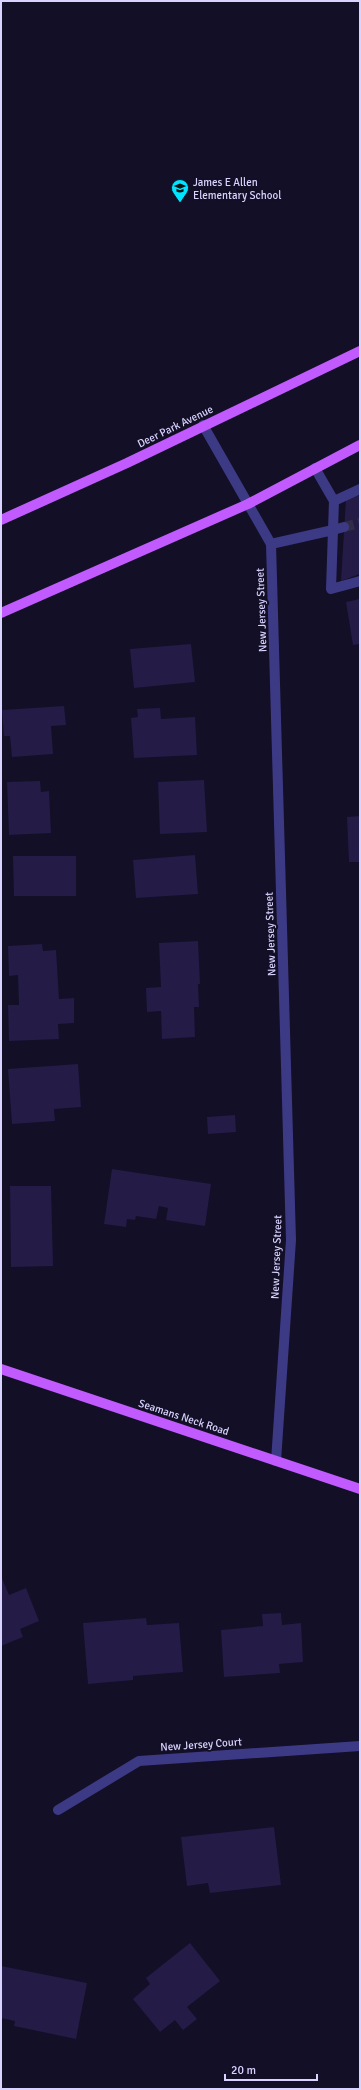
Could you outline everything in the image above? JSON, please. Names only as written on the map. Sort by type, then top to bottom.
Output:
[{"type":"main road","name":"Deer Park Avenue","points":[[1,520],[126,463],[360,351]]},
{"type":"main road","points":[[1,613],[248,504],[360,445]]},
{"type":"main road","name":"Seamans Neck Road","points":[[1,1369],[360,1489]]},
{"type":"street","name":"New Jersey Street","points":[[203,425],[271,544],[291,1240],[276,1461]]},
{"type":"street","points":[[316,468],[334,501],[331,589],[360,581]]},
{"type":"street","points":[[334,501],[360,490]]},
{"type":"street","points":[[271,544],[344,528]]},
{"type":"street","name":"New Jersey Court","points":[[58,1810],[139,1760],[360,1746]]},
{"type":"building","points":[[360,495],[360,574],[341,581],[346,499]]},
{"type":"building","points":[[360,599],[360,644],[353,645],[346,602]]},
{"type":"building","points":[[191,644],[195,682],[134,688],[130,649]]},
{"type":"building","points":[[64,706],[66,725],[51,726],[53,754],[12,757],[10,736],[4,736],[2,710]]},
{"type":"building","points":[[160,708],[161,719],[195,717],[197,755],[134,758],[131,718],[138,717],[137,709]]},
{"type":"building","points":[[204,780],[207,832],[160,834],[158,782]]},
{"type":"building","points":[[40,781],[41,792],[49,791],[51,833],[9,835],[7,782]]},
{"type":"building","points":[[360,816],[360,862],[349,862],[347,817]]},
{"type":"building","points":[[195,855],[198,894],[136,898],[133,860]]},
{"type":"building","points":[[13,856],[76,856],[76,896],[14,896]]},
{"type":"building","points":[[198,941],[200,984],[198,984],[199,1007],[194,1007],[195,1037],[162,1039],[161,1011],[147,1012],[146,988],[161,987],[159,943]]},
{"type":"building","points":[[42,944],[43,951],[56,950],[59,999],[74,998],[74,1023],[58,1024],[59,1039],[9,1041],[8,1005],[19,1005],[18,975],[9,976],[8,946]]},
{"type":"building","points":[[78,1064],[81,1107],[54,1109],[55,1121],[12,1124],[8,1069]]},
{"type":"building","points":[[235,1115],[236,1132],[208,1134],[207,1117]]},
{"type":"building","points":[[112,1169],[211,1184],[205,1226],[166,1220],[168,1208],[159,1206],[156,1219],[136,1216],[135,1220],[127,1219],[126,1227],[104,1224]]},
{"type":"building","points":[[10,1186],[51,1186],[53,1266],[11,1267]]},
{"type":"building","points":[[1,1576],[9,1595],[26,1588],[39,1621],[20,1629],[23,1637],[1,1646]]},
{"type":"building","points":[[281,1613],[282,1625],[301,1623],[303,1662],[279,1664],[280,1673],[224,1677],[221,1630],[263,1626],[262,1614]]},
{"type":"building","points":[[146,1618],[147,1625],[179,1623],[183,1672],[133,1676],[133,1680],[88,1684],[83,1623]]},
{"type":"building","points":[[274,1827],[281,1885],[210,1893],[208,1883],[187,1886],[181,1837]]},
{"type":"building","points":[[190,1943],[220,1981],[187,2007],[197,2019],[183,2030],[175,2020],[160,2032],[133,1999],[150,1984],[146,1978]]},
{"type":"building","points":[[1,1966],[87,1983],[76,2039],[14,2026],[15,2021],[1,2018]]},
{"type":"tunnel","points":[[344,527],[360,523]]},
{"type":"place","name":"James E Allen Elementary School","points":[[180,203]]}]
